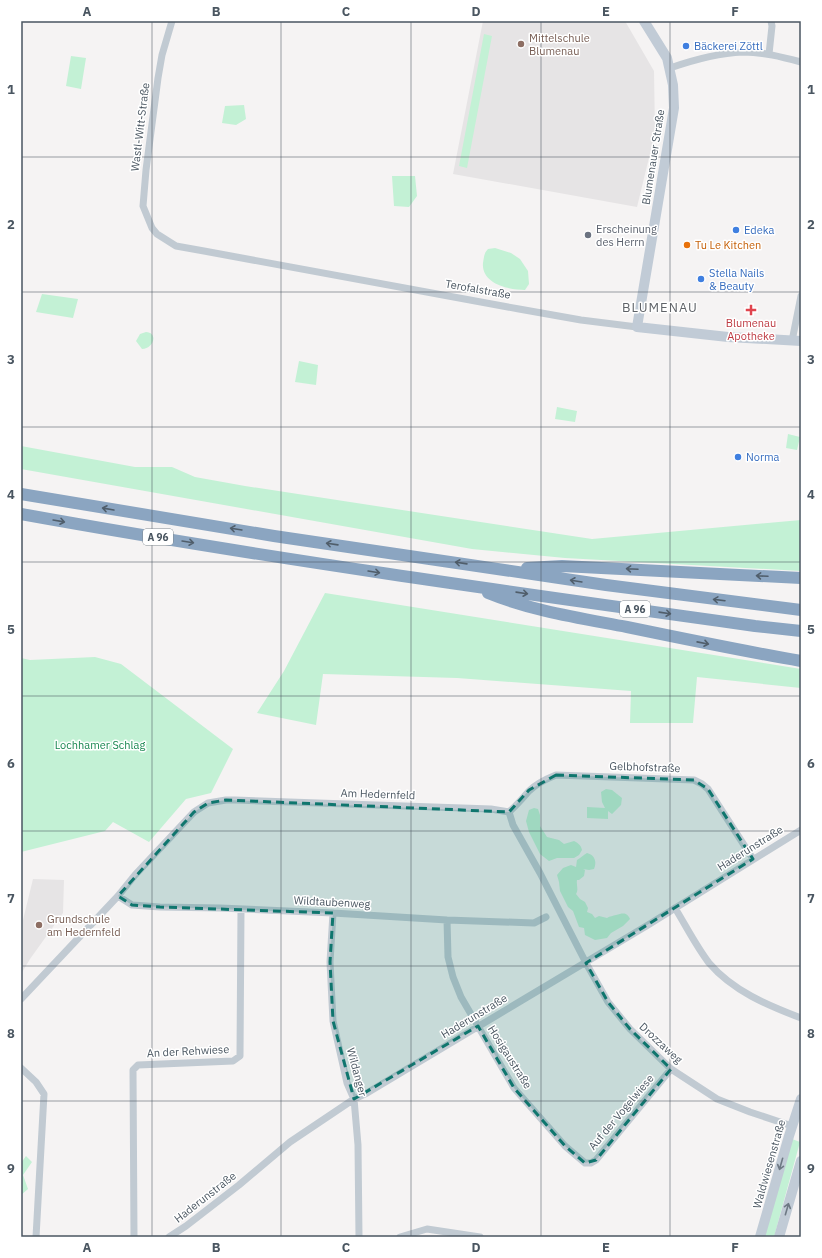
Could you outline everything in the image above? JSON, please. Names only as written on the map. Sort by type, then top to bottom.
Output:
[{"type":"highway","name":"A 96","points":[[21,494],[274,536],[606,585],[801,610]]},
{"type":"highway","name":"A 96","points":[[21,514],[294,560],[755,626],[801,631]]},
{"type":"highway","points":[[499,569],[562,566],[801,578]]},
{"type":"highway","points":[[470,586],[511,602],[559,614],[801,661]]},
{"type":"street","name":"Wastl-Witt-Straße","points":[[157,234],[152,228],[144,206],[145,178],[158,78],[162,55],[172,21]]},
{"type":"street","name":"Blumenauer Straße","points":[[637,328],[674,108],[674,90],[666,56],[644,21]]},
{"type":"street","points":[[769,54],[772,30],[771,21]]},
{"type":"street","points":[[670,68],[723,54],[743,52],[769,54],[801,62]]},
{"type":"street","name":"Terofalstraße","points":[[157,234],[176,246],[519,309],[637,328],[728,337],[797,341]]},
{"type":"street","points":[[797,341],[801,296]]},
{"type":"street","name":"Gelbhofstraße","points":[[509,812],[519,804],[532,789],[544,780],[556,775],[694,780],[708,789],[753,859]]},
{"type":"street","name":"Am Hedernfeld","points":[[21,999],[118,896],[135,875],[194,812],[208,804],[226,800],[480,809],[509,812]]},
{"type":"street","points":[[509,812],[513,825],[540,873],[586,962]]},
{"type":"street","name":"Haderunstraße","points":[[169,1237],[233,1190],[290,1142],[354,1099],[367,1093],[586,962],[801,830]]},
{"type":"street","name":"Wildtaubenweg","points":[[118,896],[132,905],[160,907],[242,909],[534,923],[546,917]]},
{"type":"street","points":[[675,908],[699,948],[709,962],[724,978],[745,993],[770,1006],[801,1018]]},
{"type":"street","name":"An der Rehwiese","points":[[134,1237],[133,1070],[138,1065],[234,1061],[240,1056],[242,909]]},
{"type":"street","name":"Wildanger","points":[[333,913],[330,962],[333,1021],[347,1083],[354,1099],[358,1145],[359,1237]]},
{"type":"street","name":"Hosigaustraße","points":[[447,920],[448,957],[453,977],[461,997],[514,1088],[565,1146],[585,1163]]},
{"type":"street","name":"Drozzaweg","points":[[586,962],[608,1002],[630,1029],[671,1069],[717,1099],[792,1126]]},
{"type":"street","points":[[21,1068],[36,1082],[44,1094],[36,1237]]},
{"type":"street","name":"Auf der Vogelwiese","points":[[585,1163],[591,1163],[596,1160],[671,1069]]},
{"type":"street","name":"Waldwiesenstraße","points":[[760,1237],[801,1099]]},
{"type":"street","points":[[779,1237],[801,1161]]},
{"type":"street","points":[[400,1237],[427,1229],[480,1237]]},
{"type":"highlighted area","points":[[556,775],[694,780],[708,789],[753,859],[586,963],[608,1002],[630,1029],[671,1069],[596,1160],[585,1163],[565,1146],[514,1088],[478,1026],[354,1099],[333,1021],[330,962],[333,913],[132,905],[118,896],[194,812],[208,803],[226,800],[509,812],[529,790]]},
{"type":"shaded area","points":[[483,21],[625,21],[654,71],[655,133],[637,207],[453,174]]},
{"type":"shaded area","name":"Grundschule am Hedernfeld","points":[[33,879],[64,880],[63,913],[21,974],[21,930],[23,930],[23,920]]},
{"type":"green space","points":[[484,34],[492,36],[467,168],[459,166]]},
{"type":"green space","points":[[71,56],[86,58],[81,89],[66,86]]},
{"type":"green space","points":[[244,105],[246,119],[236,125],[222,123],[225,106]]},
{"type":"green space","points":[[392,176],[415,176],[417,196],[409,207],[394,206]]},
{"type":"green space","points":[[495,248],[511,253],[520,259],[528,271],[529,284],[525,290],[504,287],[491,281],[486,276],[483,263],[484,255],[488,249]]},
{"type":"green space","points":[[42,294],[78,299],[73,318],[36,312]]},
{"type":"green space","points":[[146,332],[152,335],[153,341],[152,344],[142,349],[136,341],[140,334]]},
{"type":"green space","points":[[299,361],[318,365],[316,385],[295,382]]},
{"type":"green space","points":[[557,407],[577,411],[575,422],[555,419]]},
{"type":"green space","points":[[788,434],[800,437],[797,450],[786,448]]},
{"type":"green space","points":[[21,446],[135,467],[172,467],[195,477],[245,486],[592,539],[801,520],[801,571],[565,558],[472,549],[21,469]]},
{"type":"green space","points":[[325,593],[801,669],[801,688],[697,677],[693,723],[630,723],[631,691],[457,678],[323,674],[316,725],[257,713],[284,671]]},
{"type":"green space","name":"Lochhamer Schlag","points":[[95,657],[121,664],[233,749],[211,793],[186,799],[149,842],[113,822],[105,831],[21,852],[21,658],[30,660]]},
{"type":"green space","points":[[606,789],[612,790],[622,798],[621,805],[612,814],[608,811],[608,819],[587,818],[587,807],[605,808],[602,802],[601,792]]},
{"type":"green space","points":[[534,808],[538,809],[540,815],[540,826],[547,837],[559,840],[564,844],[574,841],[578,843],[582,850],[579,855],[574,858],[557,858],[549,861],[540,854],[529,832],[526,821],[529,810]]},
{"type":"green space","points":[[587,853],[592,855],[595,859],[594,869],[583,869],[585,870],[584,876],[577,880],[576,894],[585,902],[588,908],[587,912],[592,914],[595,918],[599,916],[607,918],[610,916],[626,914],[630,919],[623,926],[611,933],[607,938],[595,940],[585,935],[584,928],[579,927],[573,911],[568,907],[560,891],[557,875],[563,868],[571,865],[576,867],[577,860]]},
{"type":"green space","points":[[792,1139],[800,1142],[774,1237],[764,1237]]},
{"type":"green space","points":[[26,1156],[32,1162],[23,1175],[28,1189],[21,1195],[21,1163]]},
{"type":"place","name":"Mittelschule Blumenau","points":[[521,44]]},
{"type":"place","name":"Bäckerei Zöttl","points":[[686,46]]},
{"type":"place","name":"Edeka","points":[[736,230]]},
{"type":"place","name":"Erscheinung des Herrn","points":[[588,235]]},
{"type":"place","name":"Tu Le Kitchen","points":[[687,245]]},
{"type":"place","name":"Stella Nails & Beauty","points":[[701,279]]},
{"type":"place","name":"Blumenau Apotheke","points":[[751,310]]},
{"type":"place","name":"Norma","points":[[738,457]]},
{"type":"place","name":"Grundschule am Hedernfeld","points":[[39,925]]},
{"type":"district","name":"BLUMENAU","points":[[660,307]]}]
